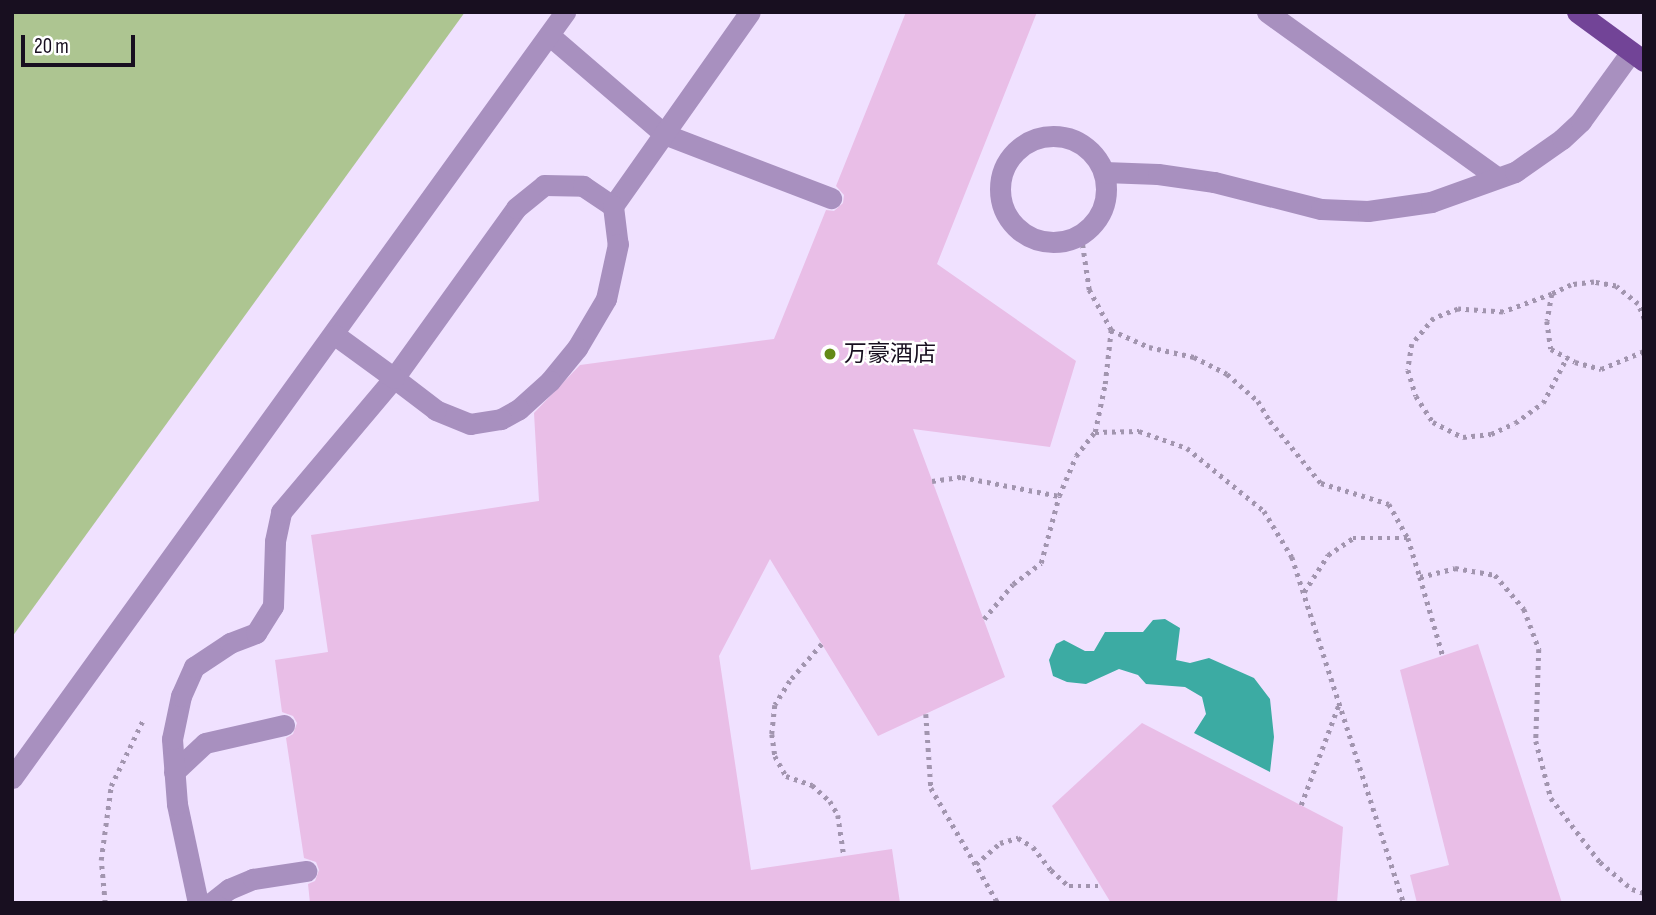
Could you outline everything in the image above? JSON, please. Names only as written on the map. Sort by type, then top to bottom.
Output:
[{"type":"main road","points":[[1577,12],[1637,56]]},
{"type":"street","points":[[12,778],[335,335],[565,12]]},
{"type":"street","points":[[335,335],[436,410],[470,424],[501,419],[519,409],[550,381],[577,348],[606,299],[618,244],[613,206],[750,12]]},
{"type":"street","points":[[1267,12],[1499,178]]},
{"type":"street","points":[[549,35],[664,134],[831,198]]},
{"type":"street","points":[[1104,172],[1158,174],[1214,182],[1321,209],[1368,211],[1431,202],[1499,178],[1524,166],[1581,121],[1637,56]]},
{"type":"street","points":[[1048,136],[1066,137],[1082,145],[1104,172],[1106,190],[1103,208],[1095,223],[1081,235],[1065,242],[1048,243],[1030,239],[1016,229],[1000,198],[1000,180],[1005,163],[1016,150],[1031,140],[1048,136]]},
{"type":"street","points":[[198,903],[188,870],[174,772],[172,738],[181,696],[194,667],[230,643],[256,633],[273,606],[275,541],[281,512],[394,378],[516,208],[544,185],[583,186],[613,206]]},
{"type":"street","points":[[174,772],[205,743],[284,725]]},
{"type":"street","points":[[211,903],[229,888],[253,879],[306,871]]},
{"type":"path","points":[[1081,235],[1088,290],[1111,330],[1149,347],[1194,357],[1227,374],[1258,401],[1270,421],[1321,483],[1389,504],[1408,538],[1443,656]]},
{"type":"path","points":[[1567,357],[1543,403],[1515,423],[1491,434],[1462,437],[1433,422],[1416,396],[1408,370],[1412,344],[1434,318],[1458,309],[1503,312],[1571,285],[1594,282],[1616,286],[1638,304],[1644,319]]},
{"type":"path","points":[[1552,294],[1547,321],[1551,349],[1601,369],[1644,350]]},
{"type":"path","points":[[984,619],[1013,584],[1041,563],[1059,496],[1076,456],[1096,432],[1111,330]]},
{"type":"path","points":[[1096,432],[1139,431],[1187,448],[1264,511],[1292,557],[1404,903]]},
{"type":"path","points":[[932,481],[962,477],[1059,496]]},
{"type":"path","points":[[1304,592],[1328,555],[1353,538],[1408,538]]},
{"type":"path","points":[[1420,578],[1455,568],[1495,575],[1524,608],[1539,649],[1536,741],[1551,799],[1600,862],[1632,889],[1644,893]]},
{"type":"path","points":[[822,644],[775,705],[772,734],[775,756],[786,776],[812,785],[830,801],[838,815],[844,856]]},
{"type":"path","points":[[105,903],[101,860],[111,786],[144,719],[181,696]]},
{"type":"path","points":[[1301,805],[1340,703]]},
{"type":"path","points":[[926,714],[931,788],[998,903]]},
{"type":"path","points":[[976,864],[1000,843],[1018,838],[1033,847],[1051,870],[1069,886],[1101,886]]},
{"type":"shaded area","points":[[12,12],[465,12],[12,637]]},
{"type":"shaded area","points":[[1165,619],[1180,628],[1176,660],[1190,663],[1209,658],[1254,678],[1270,699],[1274,737],[1270,772],[1194,733],[1206,714],[1202,697],[1185,687],[1146,684],[1138,675],[1119,669],[1086,684],[1067,682],[1053,676],[1049,660],[1056,644],[1064,640],[1085,651],[1094,651],[1105,632],[1143,632],[1153,620]]},
{"type":"building","points":[[906,12],[1037,12],[937,264],[1076,361],[1050,447],[913,429],[1005,677],[878,736],[770,559],[719,656],[751,870],[892,849],[900,903],[310,903],[308,884],[315,881],[319,870],[316,862],[304,858],[286,738],[293,734],[297,723],[293,716],[282,712],[275,660],[328,652],[311,535],[539,501],[534,413],[580,365],[774,339],[826,210],[834,211],[843,203],[844,195],[836,186]]},
{"type":"building","points":[[1478,644],[1562,903],[1417,903],[1410,875],[1449,865],[1400,670]]},
{"type":"building","points":[[1142,723],[1343,827],[1337,903],[1111,903],[1052,806]]},
{"type":"place","name":"万豪酒店","points":[[830,354]]}]
